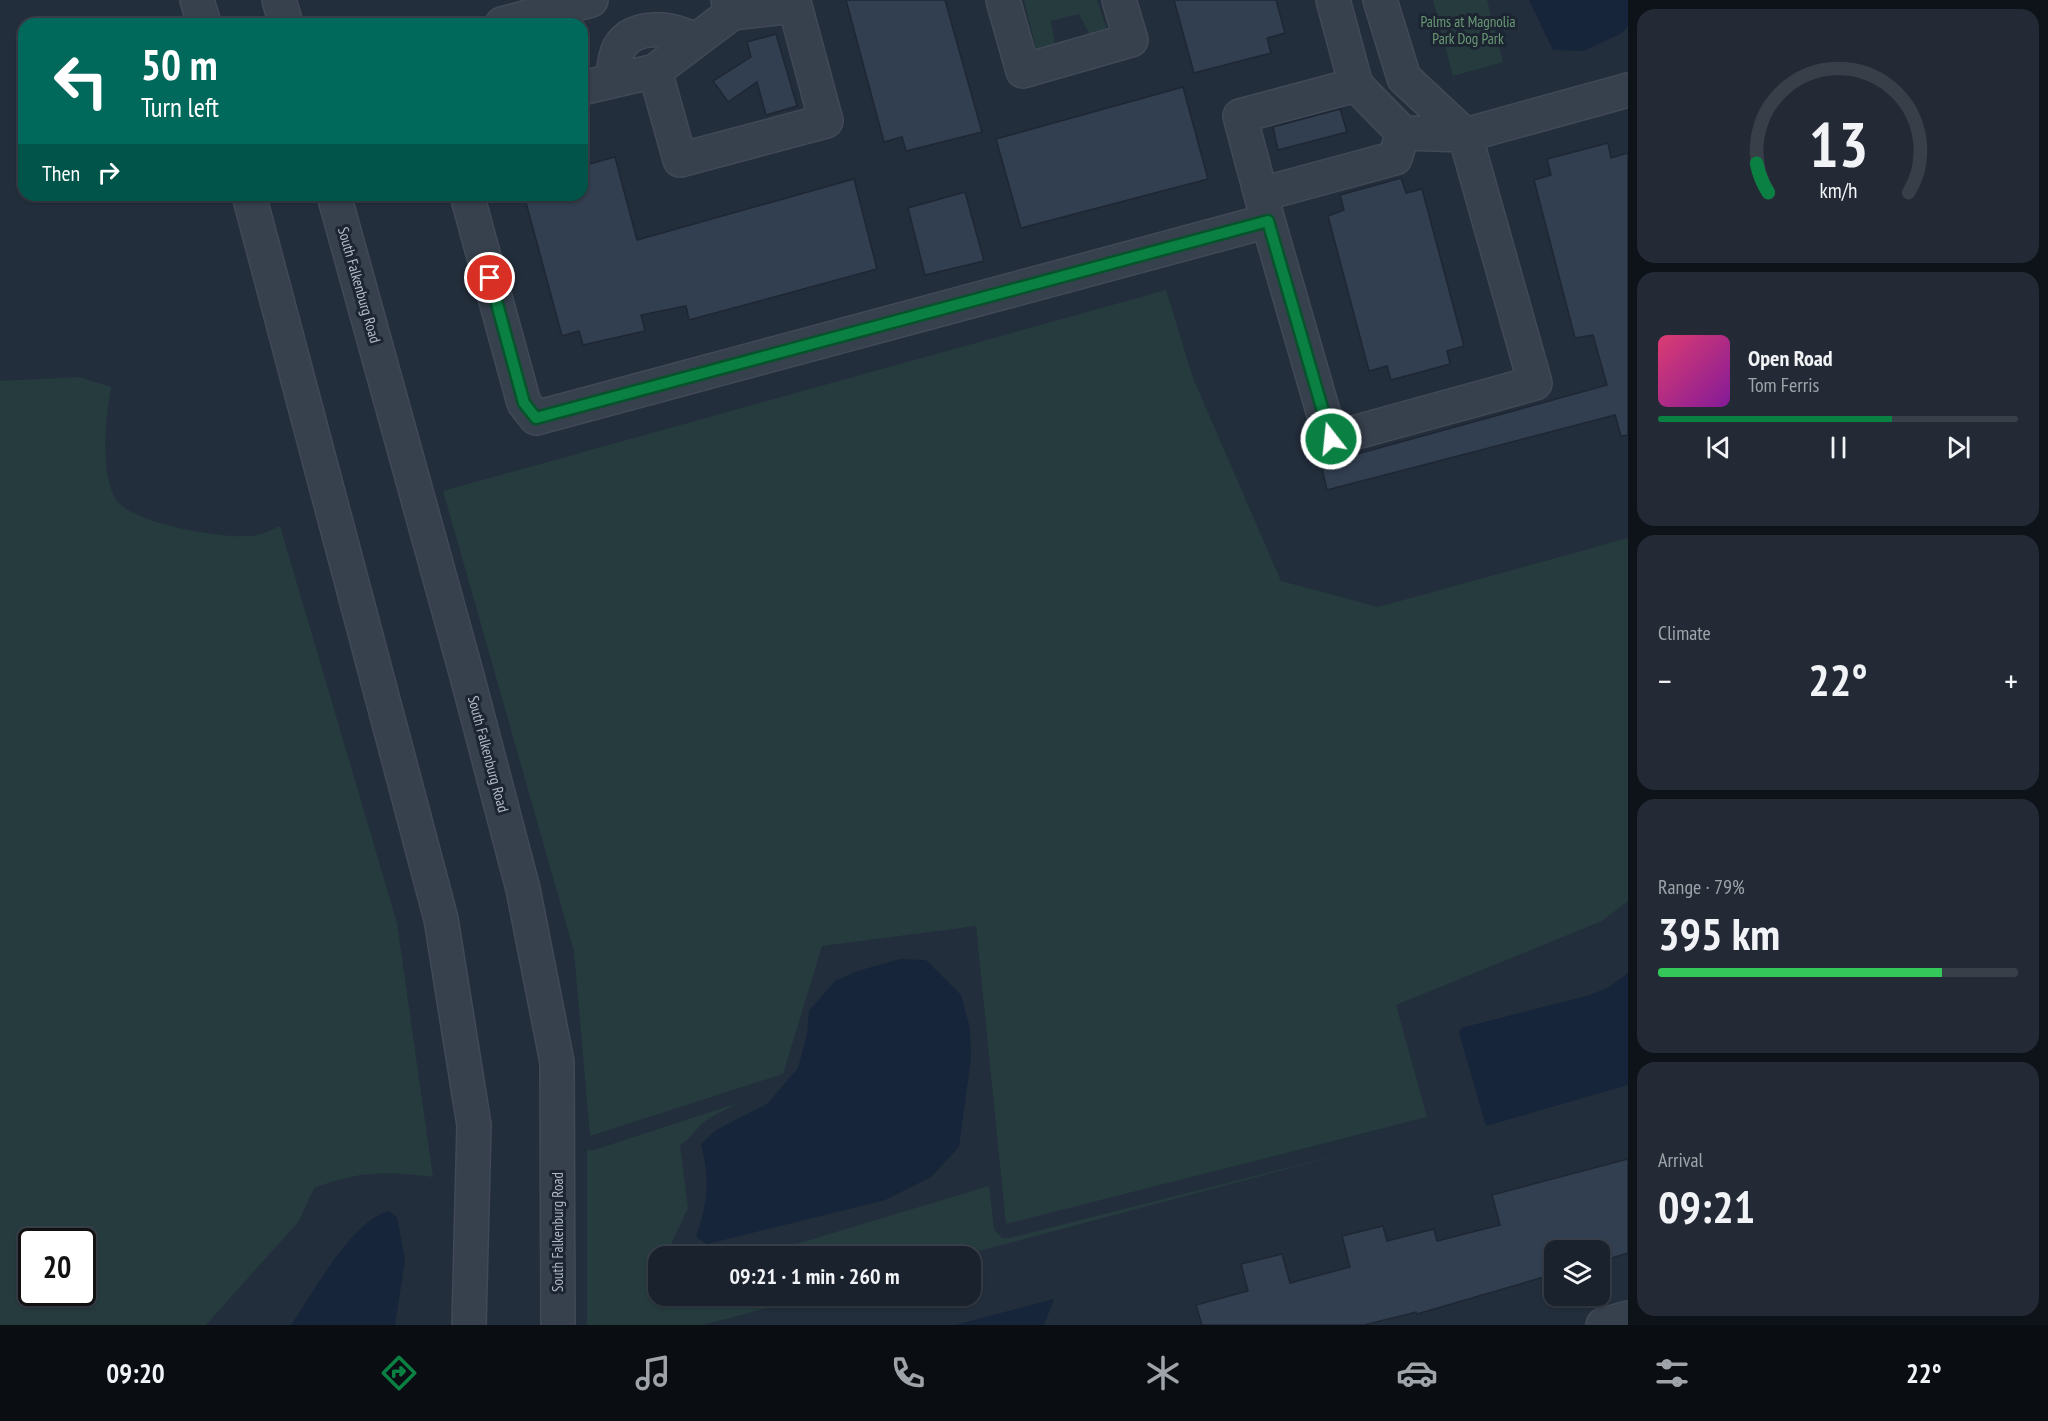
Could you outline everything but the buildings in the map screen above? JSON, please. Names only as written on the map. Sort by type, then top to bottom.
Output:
[{"type":"street","points":[[197,0],[202,18]]},
{"type":"street","points":[[279,0],[284,18]]},
{"type":"street","points":[[524,18],[591,0]]},
{"type":"street","points":[[1003,0],[1023,71],[1131,40],[1119,0]]},
{"type":"street","points":[[1333,0],[1356,85],[1403,133],[1465,135],[1628,90]]},
{"type":"street","points":[[1356,85],[1240,116],[1331,439],[1535,383],[1465,135],[1404,78],[1380,0]]},
{"type":"street","points":[[598,84],[656,71],[695,40],[730,7],[795,6],[826,121],[680,160],[656,71]]},
{"type":"street","points":[[598,84],[625,41],[636,34],[660,29],[683,33],[695,40]]},
{"type":"street","points":[[469,201],[524,403],[536,418],[1265,207],[1395,158],[1403,133]]},
{"type":"street","points":[[251,201],[441,920],[474,1125],[469,1325]]},
{"type":"street","name":"South Falkenburg Road","points":[[336,201],[467,676],[530,924],[557,1062],[558,1325]]},
{"type":"street","points":[[1603,1325],[1628,1318]]},
{"type":"green space","points":[[1024,0],[1097,0],[1108,32],[1092,39],[1079,14],[1051,21],[1055,45],[1036,49]]},
{"type":"green space","name":"Palms at Magnolia Park Dog Park","points":[[1433,0],[1487,0],[1503,62],[1453,76]]},
{"type":"green space","points":[[1166,290],[1193,378],[1281,581],[1378,607],[1628,538],[1628,901],[1602,921],[1396,1005],[1427,1117],[1006,1224],[976,926],[822,946],[783,1074],[590,1136],[574,951],[443,491]]},
{"type":"green space","points":[[79,377],[111,387],[107,414],[106,465],[113,494],[120,504],[146,519],[166,525],[228,536],[258,535],[280,526],[397,923],[433,1177],[386,1173],[359,1175],[314,1188],[299,1221],[206,1325],[0,1325],[0,381]]},
{"type":"green space","points":[[738,1103],[708,1119],[680,1145],[688,1208],[670,1246],[648,1246],[648,1306],[774,1306],[703,1325],[587,1325],[587,1150],[594,1150]]},
{"type":"green space","points":[[1354,1151],[981,1251],[981,1246],[790,1246],[989,1186],[994,1229],[1002,1238]]},
{"type":"water","points":[[1529,0],[1628,0],[1628,26],[1622,33],[1584,51],[1553,50]]},
{"type":"water","points":[[900,959],[926,960],[961,995],[970,1028],[971,1058],[959,1147],[931,1177],[885,1200],[707,1244],[696,1237],[705,1202],[707,1180],[701,1144],[716,1130],[767,1104],[798,1068],[807,1034],[809,1011],[835,981],[858,971]]},
{"type":"water","points":[[1628,973],[1628,1085],[1486,1126],[1459,1033],[1461,1028],[1590,995],[1609,987]]},
{"type":"water","points":[[389,1211],[397,1217],[405,1260],[395,1325],[291,1325],[347,1243],[375,1217]]},
{"type":"water","points":[[1054,1299],[1044,1325],[955,1325]]},
{"type":"route","points":[[490,278],[524,403],[536,418],[1268,221],[1331,439]]}]
